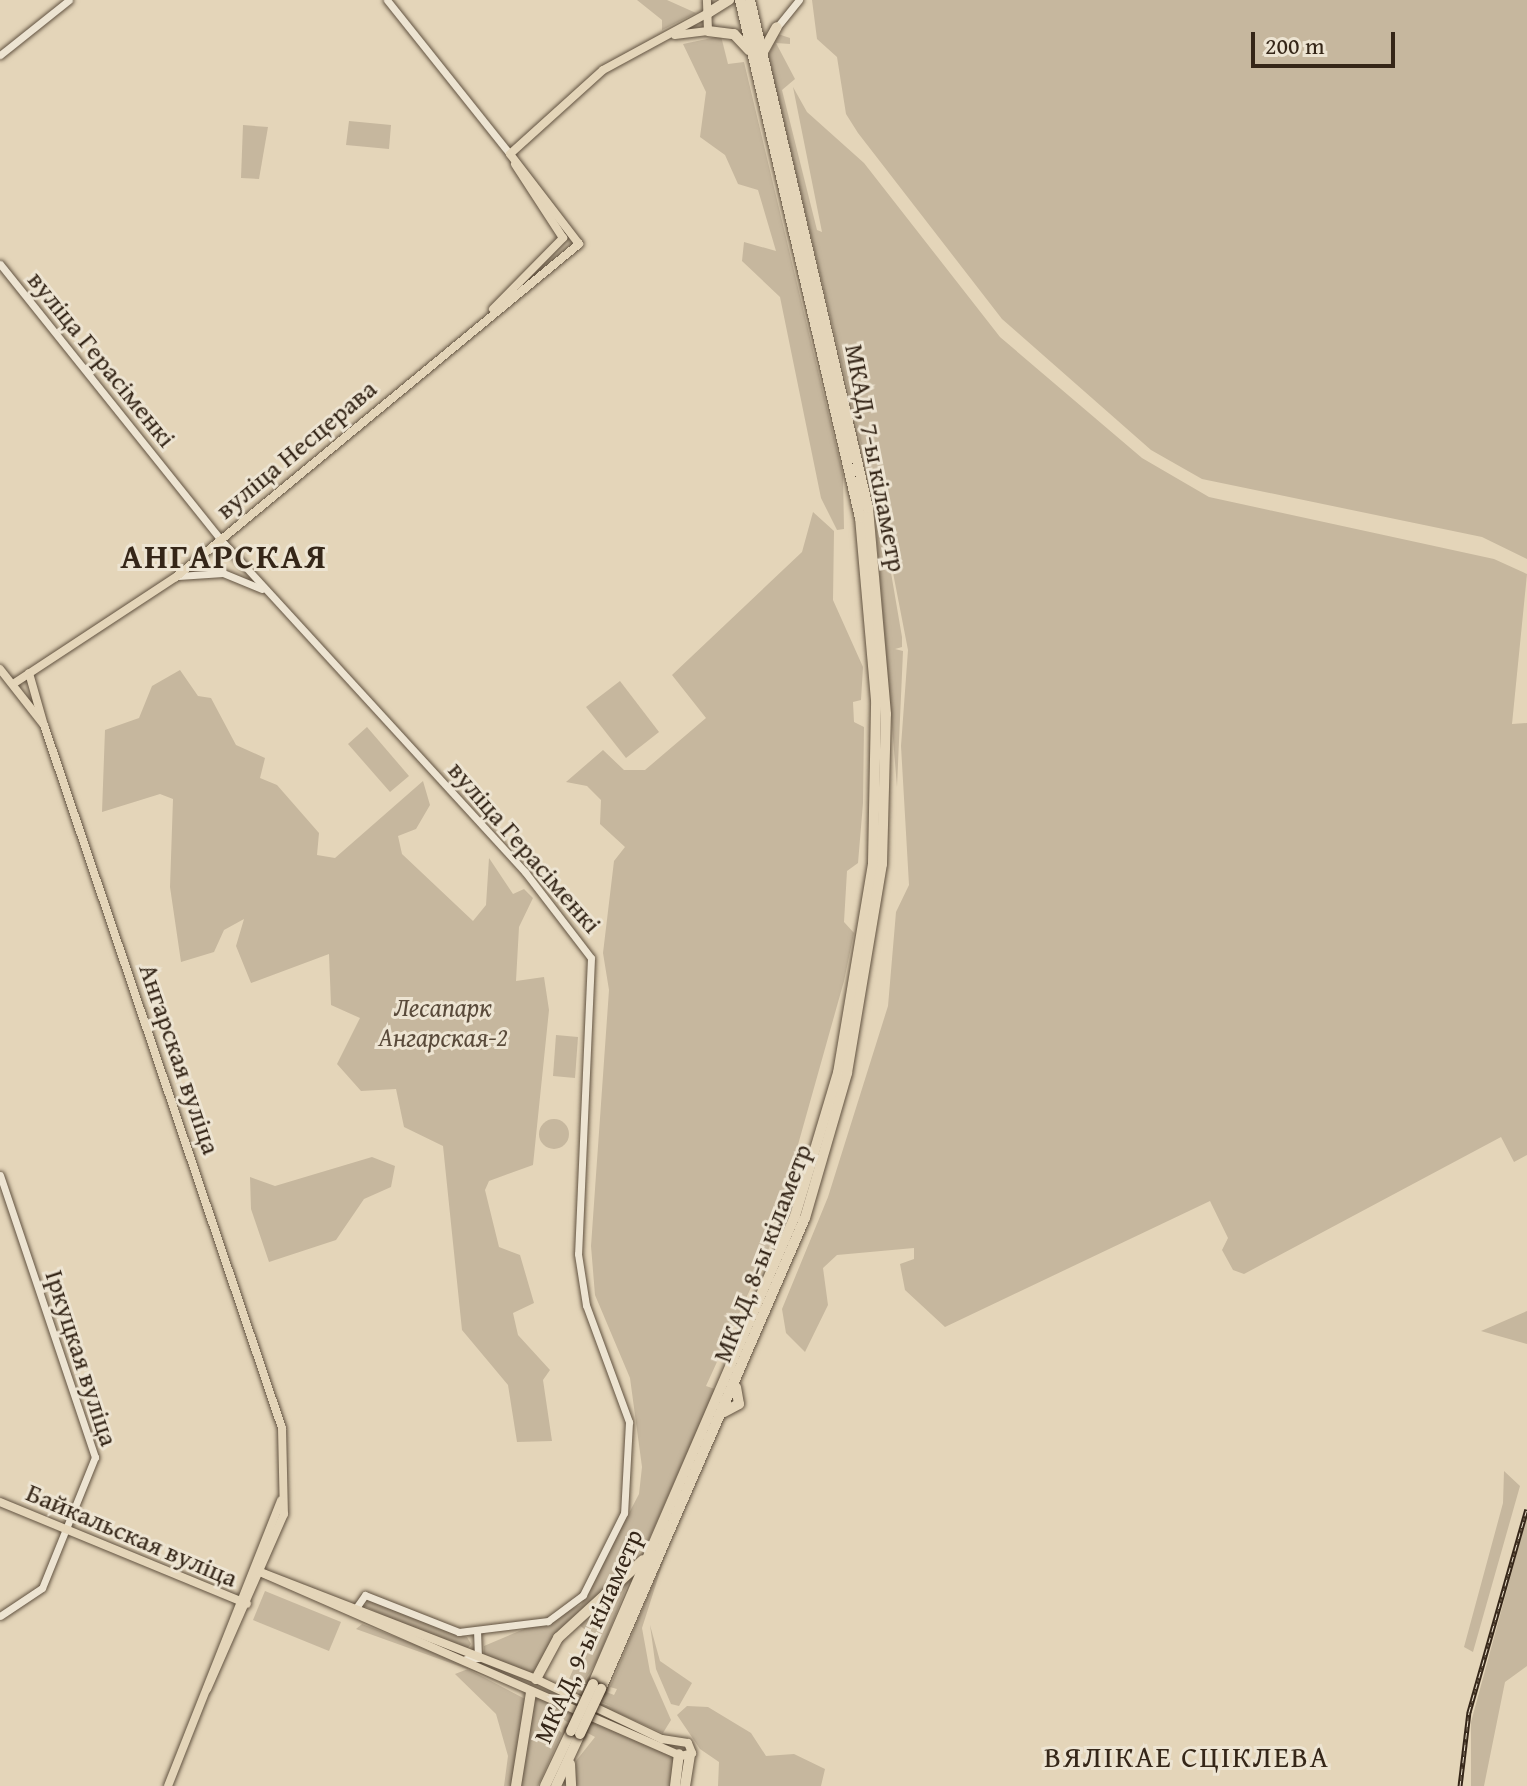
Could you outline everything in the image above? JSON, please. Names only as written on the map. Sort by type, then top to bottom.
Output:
[{"type":"highway","points":[[708,13],[729,0]]},
{"type":"highway","points":[[740,0],[759,59]]},
{"type":"highway","points":[[750,0],[759,59]]},
{"type":"highway","points":[[753,12],[761,25],[777,27],[759,59]]},
{"type":"highway","points":[[708,31],[734,34],[759,59]]},
{"type":"highway","name":"МКАД, 7-ы кіламетр","points":[[759,59],[851,421],[876,565],[886,714],[878,864]]},
{"type":"highway","name":"МКАД, 8-ы кіламетр","points":[[674,1506],[720,1417],[739,1404],[742,1367],[826,1154],[865,984],[878,864]]},
{"type":"highway","name":"МКАД, 8-ы кіламетр","points":[[674,1506],[816,1152],[856,984],[878,864]]},
{"type":"highway","name":"МКАД, 9-ы кіламетр","points":[[597,1687],[650,1552],[674,1506]]},
{"type":"highway","name":"МКАД, 9-ы кіламетр","points":[[545,1786],[597,1687],[674,1506]]},
{"type":"highway","points":[[536,1680],[558,1638],[650,1552]]},
{"type":"highway","points":[[516,1786],[532,1691]]},
{"type":"highway","name":"МКАД, 9-ы кіламетр","points":[[556,1786],[573,1750],[576,1732]]},
{"type":"highway","points":[[571,1786],[573,1750]]},
{"type":"highway","points":[[675,1786],[683,1751]]},
{"type":"highway","points":[[683,1751],[685,1786]]},
{"type":"main road","points":[[670,36],[708,31],[707,0]]},
{"type":"main road","points":[[564,249],[563,232],[512,157],[603,70],[708,13]]},
{"type":"main road","points":[[539,194],[578,237],[564,249]]},
{"type":"main road","name":"вуліца Несцерава","points":[[13,684],[176,577],[564,249]]},
{"type":"main road","name":"Ангарская вуліца","points":[[0,669],[44,725],[278,1410],[287,1477],[284,1514],[168,1786]]},
{"type":"main road","points":[[29,673],[44,725]]},
{"type":"main road","name":"Байкальская вуліца","points":[[0,1502],[245,1604]]},
{"type":"main road","points":[[259,1572],[467,1657],[532,1691],[683,1751]]},
{"type":"main road","points":[[467,1657],[478,1658],[536,1680],[683,1751]]},
{"type":"main road","points":[[532,1691],[536,1680]]},
{"type":"street","points":[[0,55],[69,0]]},
{"type":"street","points":[[387,0],[512,157]]},
{"type":"street","points":[[777,27],[799,0]]},
{"type":"street","name":"вуліца Герасіменкі","points":[[0,264],[220,539],[525,872],[591,958],[579,1273],[626,1405],[633,1453],[624,1513],[583,1595],[548,1621],[491,1633]]},
{"type":"street","points":[[176,577],[223,573],[269,592]]},
{"type":"street","name":"Іркуцкая вуліца","points":[[0,1175],[95,1457],[38,1594],[0,1616]]},
{"type":"street","points":[[353,1612],[365,1595],[476,1633],[491,1633]]},
{"type":"street","points":[[476,1633],[480,1644],[478,1658]]},
{"type":"street","points":[[467,1657],[476,1633]]},
{"type":"street","points":[[480,1644],[491,1633]]},
{"type":"green space","points":[[637,0],[667,0],[696,13],[662,30],[662,20]]},
{"type":"green space","points":[[812,0],[1527,0],[1527,559],[1482,537],[1202,479],[1151,450],[1002,319],[858,133],[846,114],[837,57],[817,39]]},
{"type":"green space","points":[[778,34],[790,38],[790,44],[776,43],[795,79],[782,90],[817,230],[822,232],[793,87],[807,112],[864,163],[1000,337],[1142,458],[1209,497],[1494,559],[1527,574],[1512,724],[1527,723],[1527,1155],[1514,1162],[1501,1137],[1244,1274],[1233,1270],[1222,1250],[1228,1238],[1210,1201],[945,1327],[905,1290],[900,1264],[914,1259],[914,1248],[837,1255],[823,1268],[828,1305],[805,1352],[786,1333],[782,1309],[828,1197],[888,1006],[896,912],[909,885],[901,746],[908,650],[876,485],[902,637],[902,647],[895,649],[903,651],[897,787],[873,494],[768,56]]},
{"type":"green space","points":[[721,36],[728,64],[744,62],[843,475],[844,529],[837,530],[821,498],[780,297],[742,261],[744,242],[776,251],[758,190],[738,184],[725,155],[700,137],[706,92],[683,44]]},
{"type":"green space","points":[[349,121],[391,125],[389,149],[346,145]]},
{"type":"green space","points":[[243,125],[268,127],[259,179],[241,178]]},
{"type":"green space","points":[[813,512],[834,531],[833,600],[863,667],[861,700],[853,702],[854,722],[864,727],[863,803],[858,863],[847,871],[844,922],[854,933],[844,981],[769,1248],[706,1386],[715,1389],[647,1544],[531,1674],[484,1654],[484,1646],[581,1605],[639,1494],[642,1467],[630,1378],[595,1295],[591,1246],[609,990],[603,953],[614,861],[625,847],[600,824],[601,800],[587,786],[566,782],[603,750],[624,770],[645,770],[706,718],[672,675],[802,552]]},
{"type":"green space","name":"Лесапарк Ангарская-2","points":[[180,670],[198,696],[211,698],[236,745],[265,758],[260,778],[277,785],[319,833],[317,855],[335,858],[423,781],[430,805],[416,829],[398,836],[402,854],[473,921],[486,905],[489,858],[513,894],[524,889],[533,898],[519,927],[516,981],[544,977],[549,1010],[533,1165],[489,1181],[485,1190],[499,1247],[520,1255],[534,1303],[513,1313],[518,1335],[550,1370],[543,1380],[552,1441],[517,1442],[508,1385],[462,1330],[443,1146],[404,1127],[396,1089],[361,1091],[337,1064],[360,1018],[331,1005],[329,954],[251,983],[236,946],[244,919],[224,930],[214,952],[181,962],[170,887],[173,799],[160,794],[102,812],[105,730],[139,718],[152,686]]},
{"type":"green space","points":[[620,681],[659,732],[626,758],[586,707]]},
{"type":"green space","points":[[367,727],[409,776],[390,792],[348,744]]},
{"type":"green space","points":[[556,1035],[578,1037],[575,1078],[553,1076]]},
{"type":"green space","points":[[554,1119],[565,1123],[569,1134],[565,1145],[554,1149],[543,1145],[539,1134],[543,1123]]},
{"type":"green space","points":[[372,1157],[395,1166],[391,1187],[364,1199],[336,1240],[269,1262],[251,1209],[250,1177],[275,1186]]},
{"type":"green space","points":[[1527,1311],[1527,1344],[1481,1331]]},
{"type":"green space","points":[[1504,1471],[1520,1486],[1473,1652],[1464,1647],[1503,1503]]},
{"type":"green space","points":[[1527,1516],[1527,1666],[1505,1682],[1484,1786],[1471,1786],[1471,1722]]},
{"type":"green space","points":[[666,1553],[642,1628],[650,1672],[671,1720],[663,1733],[576,1695],[612,1707],[570,1688],[569,1679],[589,1633],[577,1623],[629,1581],[598,1659],[585,1680],[577,1674],[576,1680],[614,1695],[617,1689],[610,1687]]},
{"type":"green space","points":[[265,1591],[341,1622],[329,1651],[253,1620]]},
{"type":"green space","points":[[370,1600],[467,1637],[471,1644],[467,1649],[402,1624],[364,1606]]},
{"type":"green space","points":[[362,1624],[474,1667],[506,1683],[356,1629]]},
{"type":"green space","points":[[650,1625],[660,1661],[692,1683],[679,1706],[671,1704],[656,1669]]},
{"type":"green space","points":[[468,1669],[527,1700],[514,1786],[504,1786],[508,1756],[496,1714],[455,1674]]},
{"type":"green space","points":[[536,1697],[675,1755],[672,1786],[575,1786],[576,1761],[595,1737],[562,1719],[553,1726],[562,1733],[538,1786],[518,1786]]},
{"type":"green space","points":[[687,1706],[708,1707],[751,1733],[766,1756],[794,1754],[825,1769],[821,1786],[718,1786],[719,1762],[700,1749],[677,1715]]},
{"type":"railway","points":[[1460,1786],[1469,1712],[1527,1509]]},
{"type":"district","name":"АНГАРСКАЯ","points":[[224,556]]},
{"type":"district","name":"ВЯЛІКАЕ СЦІКЛЕВА","points":[[1187,1756]]}]
